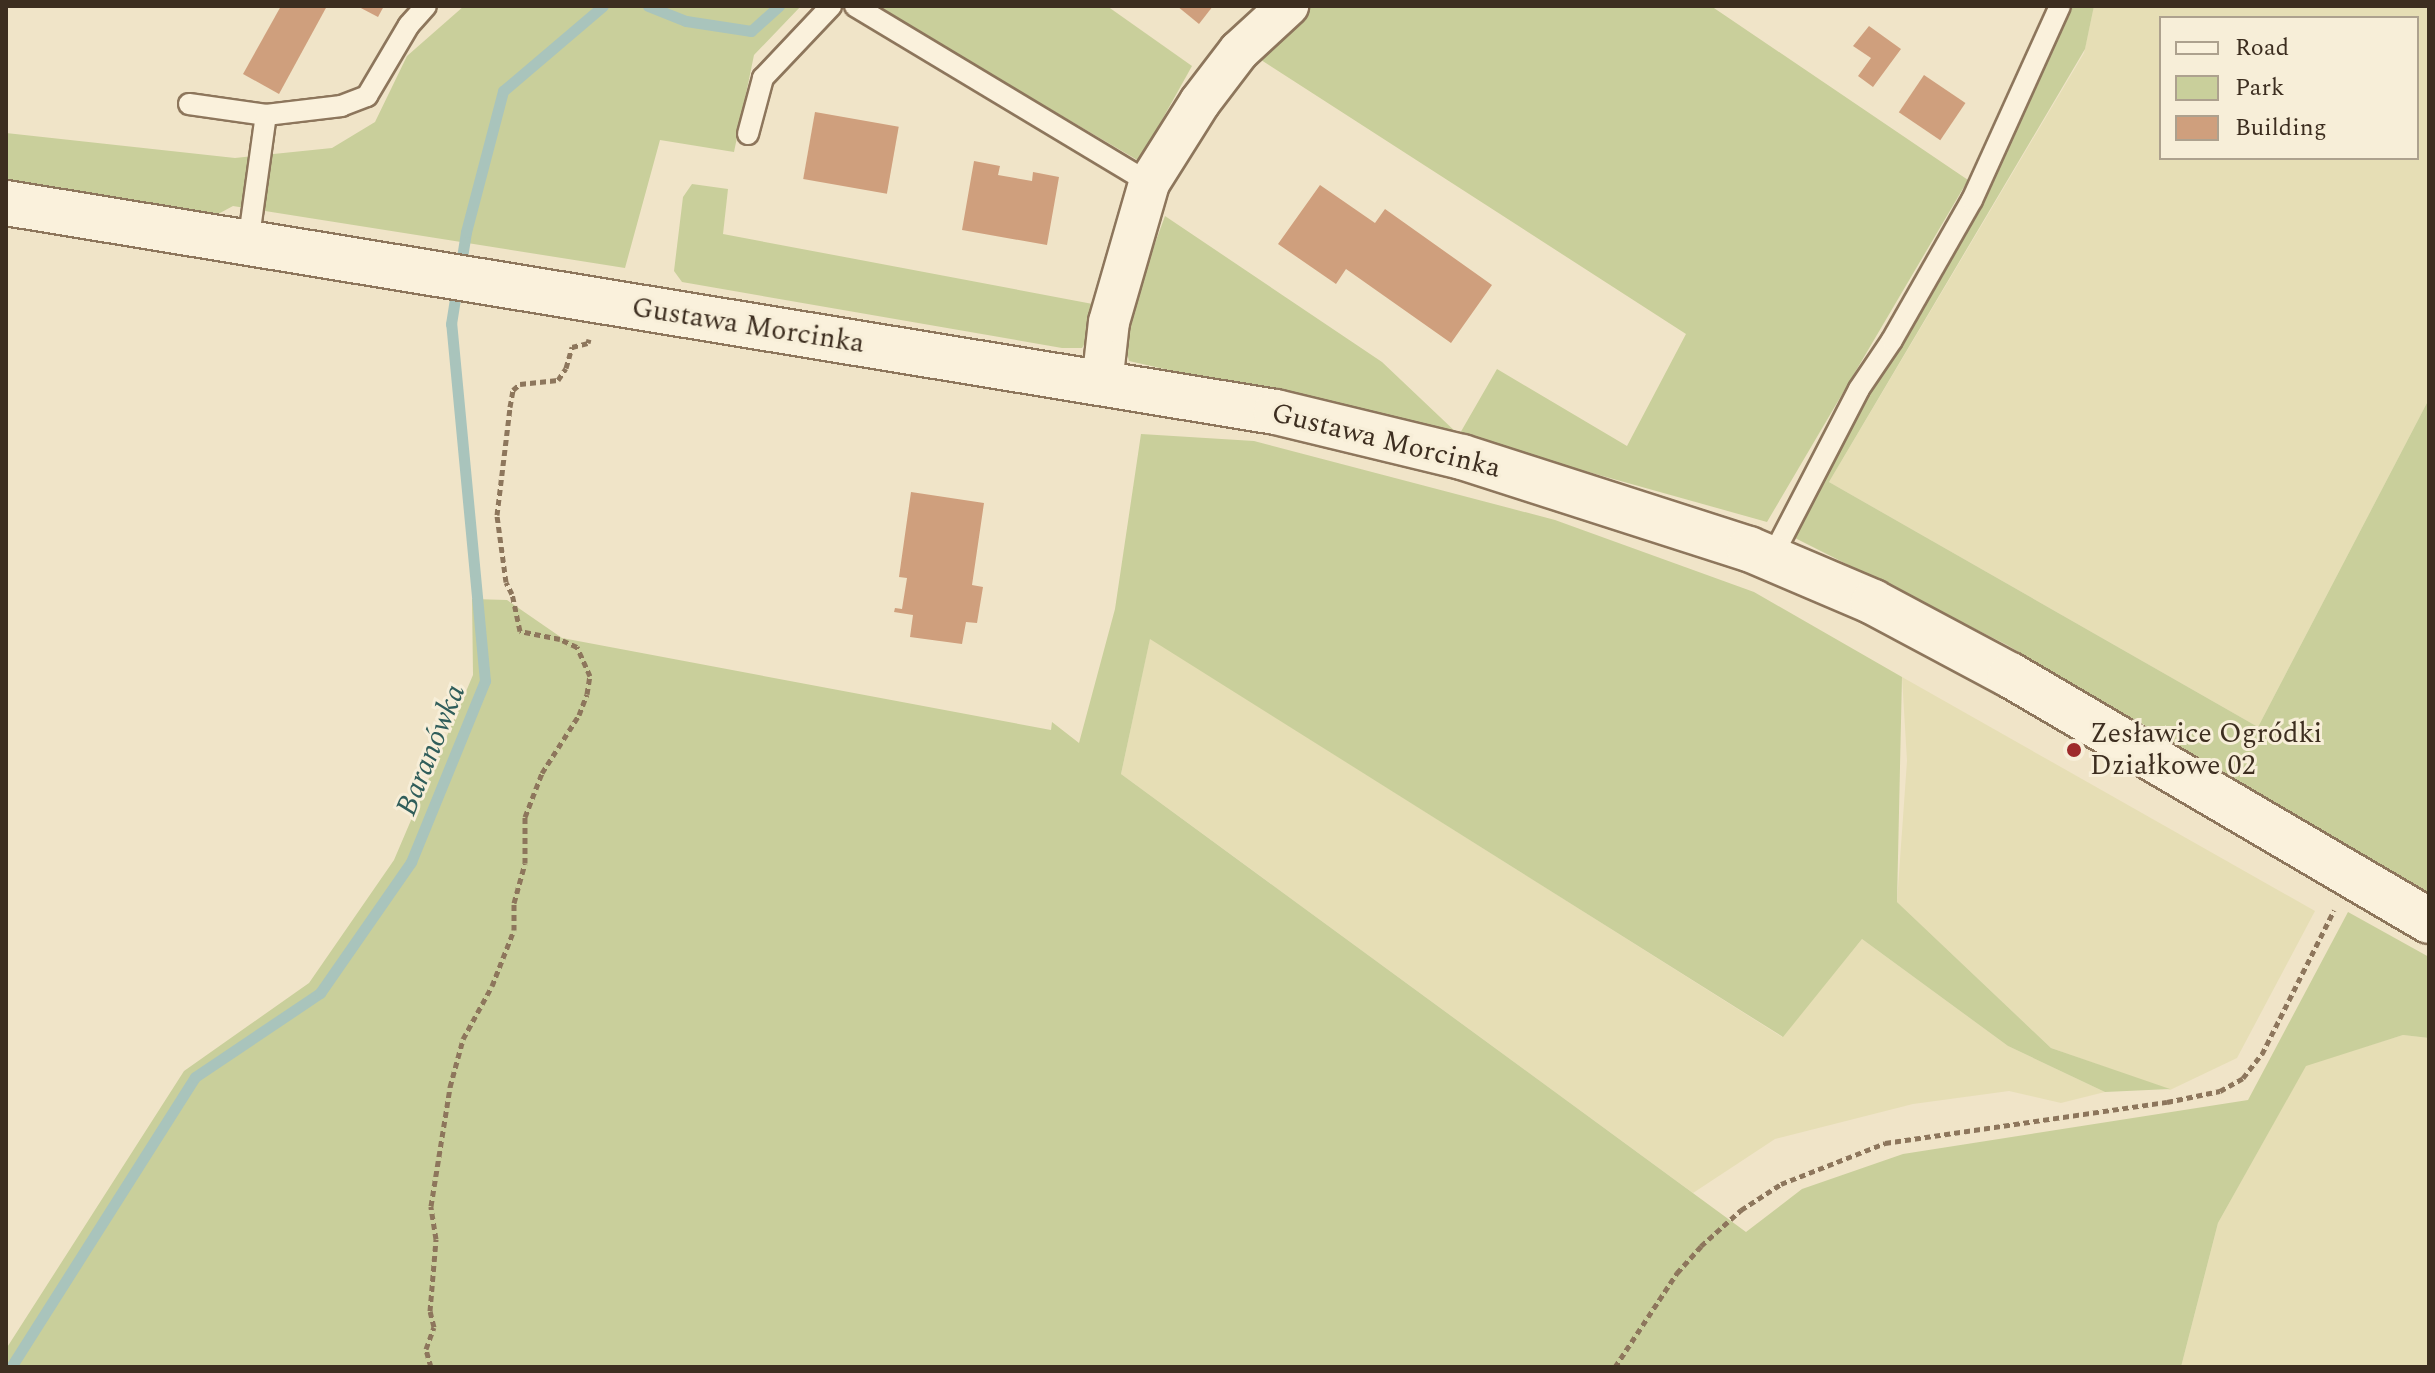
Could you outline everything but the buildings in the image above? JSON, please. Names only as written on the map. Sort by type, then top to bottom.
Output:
[{"type":"street","points":[[1102,384],[1109,322],[1149,183],[1200,102],[1239,51],[1288,6]]},
{"type":"street","name":"Gustawa Morcinka","points":[[6,203],[1276,412],[1462,457],[1771,559],[1873,602],[2010,675],[2429,921]]},
{"type":"lane","points":[[189,104],[266,115],[341,106],[367,96],[409,25],[426,6]]},
{"type":"lane","points":[[748,134],[763,78],[831,6]]},
{"type":"lane","points":[[855,6],[1149,183]]},
{"type":"lane","points":[[1771,559],[1859,389],[1892,340],[1972,200],[2060,6]]},
{"type":"lane","points":[[248,244],[266,115]]},
{"type":"path","points":[[431,1367],[426,1349],[434,1327],[430,1311],[436,1239],[431,1206],[450,1087],[463,1039],[492,986],[514,930],[514,903],[525,863],[525,817],[542,773],[587,694],[590,676],[577,647],[560,639],[520,631],[512,594],[506,582],[497,515],[513,390],[520,384],[558,380],[566,368],[572,347]]},
{"type":"path","points":[[1615,1367],[1677,1273],[1701,1246],[1741,1210],[1781,1184],[1885,1143],[2167,1102],[2220,1091],[2243,1078],[2262,1054],[2351,876]]},
{"type":"shaded area","points":[[2094,6],[2429,6],[2429,399],[2258,727],[1829,482],[2084,53]]},
{"type":"shaded area","points":[[1150,638],[1782,1037],[1862,939],[2008,1046],[2105,1092],[2061,1103],[2009,1091],[1913,1104],[1775,1139],[1693,1193],[1121,774]]},
{"type":"shaded area","points":[[1902,677],[2315,911],[2237,1058],[2170,1090],[2051,1048],[1897,902],[1907,761]]},
{"type":"shaded area","points":[[2403,1035],[2429,1038],[2429,1367],[2181,1367],[2218,1223],[2306,1065]]},
{"type":"green space","points":[[464,6],[801,6],[754,55],[734,152],[660,140],[625,268],[233,206],[205,221],[6,184],[6,133],[235,158],[332,148],[375,122],[407,56]]},
{"type":"green space","points":[[874,6],[1107,6],[1192,66],[1139,161]]},
{"type":"green space","points":[[1308,6],[1711,6],[1968,180],[1767,522],[1460,436],[1129,361],[1122,333],[1165,216],[1382,362],[1459,435],[1497,369],[1627,446],[1686,334],[1258,58]]},
{"type":"green space","points":[[2067,6],[2094,6],[2085,49],[1829,482],[2258,727],[2429,399],[2429,894],[2007,645],[1795,538],[1808,498]]},
{"type":"green space","points":[[692,184],[728,189],[723,234],[1098,305],[1091,334],[1082,348],[1062,348],[682,282],[674,271],[683,197]]},
{"type":"green space","points":[[1141,434],[1254,441],[1555,520],[1754,592],[1902,677],[1897,902],[2051,1048],[2170,1089],[2105,1092],[2008,1046],[1862,939],[1783,1037],[1150,639],[1121,774],[1746,1232],[1802,1189],[1903,1154],[2248,1100],[2348,912],[2429,957],[2429,1038],[2403,1035],[2306,1066],[2218,1223],[2181,1367],[6,1367],[6,1349],[184,1071],[309,983],[394,860],[473,675],[472,599],[507,600],[562,638],[1051,730],[1052,722],[1079,743],[1115,609]]},
{"type":"waterway","name":"Baranówka","points":[[460,270],[466,232],[503,91],[603,6]]},
{"type":"waterway","name":"Baranówka","points":[[648,6],[686,21],[751,31],[779,6]]},
{"type":"waterway","name":"Baranówka","points":[[11,1367],[195,1077],[320,993],[411,862],[485,681],[451,324],[457,287]]},
{"type":"place","name":"Zesławice Ogródki Działkowe 02","points":[[2074,750]]}]
